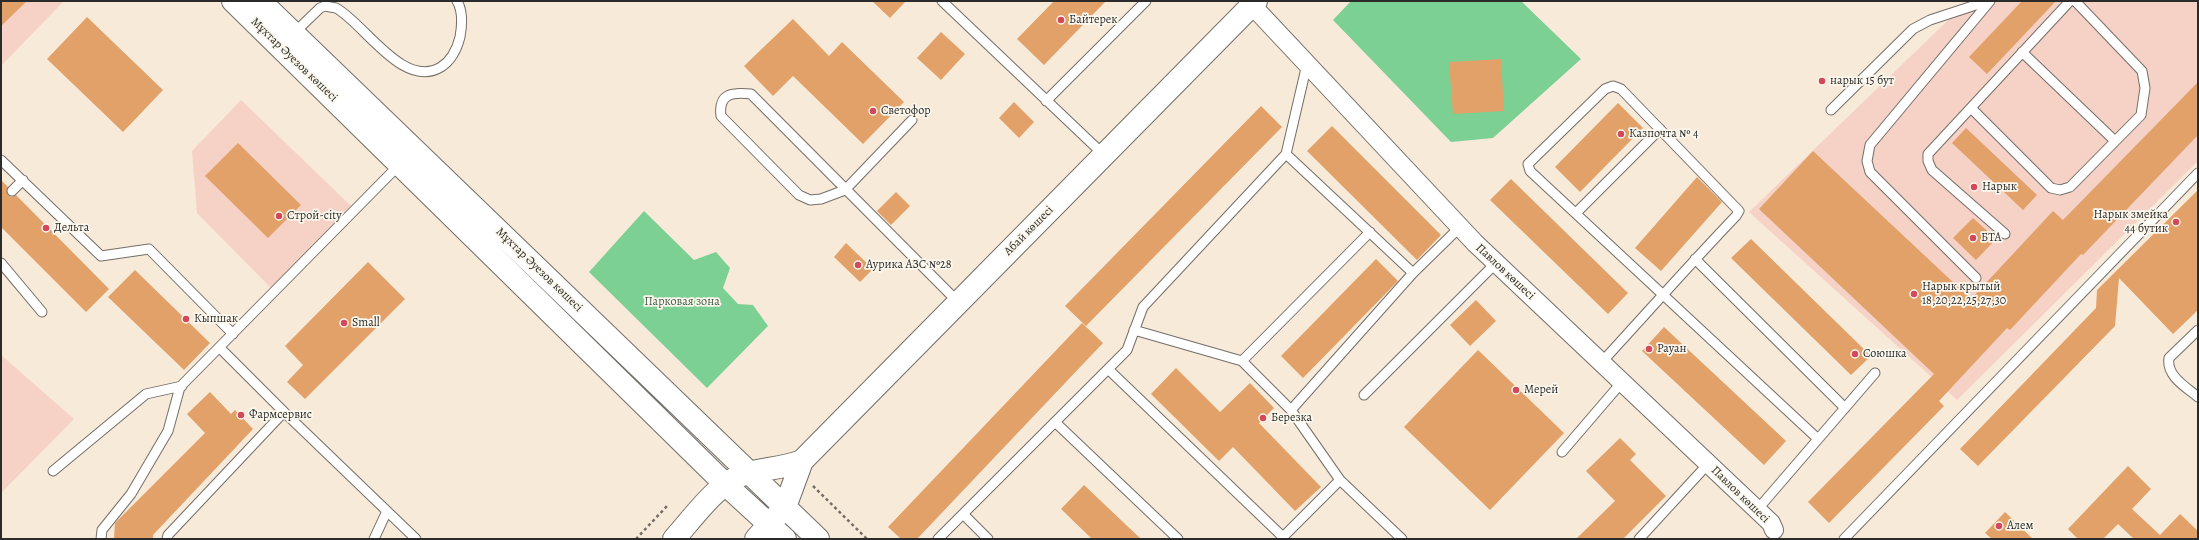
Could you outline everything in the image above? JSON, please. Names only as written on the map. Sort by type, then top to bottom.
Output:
[{"type":"main road","name":"Мұхтар Әуезов көшесі","points":[[233,1],[407,156],[818,539]]},
{"type":"main road","name":"Мұхтар Әуезов көшесі","points":[[260,1],[294,34],[407,156],[725,484],[770,534]]},
{"type":"main road","name":"Абай көшесі","points":[[770,534],[785,508],[801,466],[958,302],[1252,2]]},
{"type":"main road","name":"Абай көшесі","points":[[674,539],[725,484],[748,473],[792,465],[801,466]]},
{"type":"street","name":"Павлов көшесі","points":[[1252,2],[1307,64],[1460,227],[1601,363],[1771,523],[1772,535]]},
{"type":"lane","points":[[294,34],[320,8],[325,6],[336,8],[402,65],[419,71],[433,71],[448,61],[455,52],[459,42],[461,17],[457,1]]},
{"type":"lane","points":[[942,1],[1046,101],[1104,154]]},
{"type":"lane","points":[[1046,101],[1146,1]]},
{"type":"lane","points":[[1831,110],[1913,29],[1930,20],[1989,1]]},
{"type":"lane","points":[[1976,278],[1870,172],[1867,161],[1870,145],[1989,1]]},
{"type":"lane","points":[[2005,234],[1932,170],[1928,162],[1928,154],[2070,1]]},
{"type":"lane","points":[[1971,108],[2051,188],[2060,190],[2070,187],[2141,115],[2145,88],[2142,71],[2075,1]]},
{"type":"lane","points":[[2022,52],[2115,141]]},
{"type":"lane","points":[[938,539],[1127,350],[1143,307],[1286,154],[1307,64]]},
{"type":"lane","points":[[1601,363],[1663,295],[1695,258],[1739,211],[1621,89],[1613,86],[1605,90],[1528,164],[1530,171],[1576,213],[1663,295],[1818,439]]},
{"type":"lane","points":[[912,120],[845,190],[810,200],[799,196],[721,116],[720,106],[724,98],[735,92],[751,94],[845,190],[958,302]]},
{"type":"lane","points":[[1576,213],[1660,129]]},
{"type":"lane","points":[[1286,154],[1413,273]]},
{"type":"lane","points":[[101,539],[102,530],[131,494],[168,431],[182,386],[407,156]]},
{"type":"lane","points":[[1,160],[102,256],[149,249],[233,334]]},
{"type":"lane","points":[[1844,539],[2198,173]]},
{"type":"lane","points":[[12,191],[23,180]]},
{"type":"lane","points":[[1291,410],[1413,273],[1460,227]]},
{"type":"lane","points":[[1242,361],[1370,232]]},
{"type":"lane","points":[[1695,258],[1845,408]]},
{"type":"lane","points":[[1,263],[42,312]]},
{"type":"lane","points":[[1364,395],[1496,263]]},
{"type":"lane","points":[[1134,330],[1242,361],[1291,410],[1340,480],[1402,539]]},
{"type":"lane","points":[[2198,330],[2169,358],[2168,364],[2170,372],[2198,397]]},
{"type":"lane","points":[[220,348],[416,539]]},
{"type":"lane","points":[[1108,369],[1282,538],[1340,480]]},
{"type":"lane","points":[[1757,510],[1875,373]]},
{"type":"lane","points":[[1562,452],[1622,382]]},
{"type":"lane","points":[[53,471],[146,394],[182,386]]},
{"type":"lane","points":[[167,539],[168,535],[284,412]]},
{"type":"lane","points":[[1055,422],[1178,539]]},
{"type":"lane","points":[[1639,539],[1708,464]]},
{"type":"lane","points":[[374,539],[387,511]]},
{"type":"lane","points":[[963,514],[988,539]]},
{"type":"path","points":[[801,466],[866,539]]},
{"type":"path","points":[[636,539],[668,505]]},
{"type":"shaded area","points":[[1,1],[64,1],[1,66]]},
{"type":"shaded area","name":"Нарык","points":[[1968,1],[2198,1],[2198,161],[1957,400],[1749,212]]},
{"type":"shaded area","points":[[241,100],[351,206],[271,288],[197,213],[192,151]]},
{"type":"shaded area","points":[[1,355],[74,419],[1,493]]},
{"type":"green space","points":[[1351,1],[1521,1],[1581,59],[1493,138],[1451,142],[1333,20]]},
{"type":"green space","name":"Парковая зона","points":[[644,211],[694,260],[716,252],[730,268],[723,288],[738,304],[753,305],[768,326],[707,388],[589,272]]},
{"type":"building","points":[[1,1],[27,1],[1,26]]},
{"type":"building","points":[[872,1],[906,1],[890,18]]},
{"type":"building","name":"Байтерек","points":[[1054,1],[1106,1],[1044,65],[1017,39]]},
{"type":"building","points":[[2022,1],[2056,1],[1987,74],[1969,57]]},
{"type":"building","points":[[87,17],[163,90],[123,132],[47,59]]},
{"type":"building","points":[[793,19],[829,56],[842,42],[904,102],[863,144],[793,76],[773,96],[744,66]]},
{"type":"building","points":[[941,32],[965,54],[941,80],[917,58]]},
{"type":"building","points":[[1501,59],[1504,111],[1453,114],[1449,62]]},
{"type":"building","points":[[2198,82],[2198,135],[2083,255],[2081,254],[2010,330],[2007,328],[1939,401],[1944,406],[1829,523],[1808,502],[1934,374],[1759,209],[1813,151],[1971,299],[2053,211],[2063,220]]},
{"type":"building","points":[[1014,102],[1034,122],[1019,138],[999,118]]},
{"type":"building","points":[[1618,103],[1643,128],[1580,192],[1555,167]]},
{"type":"building","points":[[1261,106],[1282,127],[1086,326],[1065,306]]},
{"type":"building","points":[[1332,126],[1441,235],[1417,260],[1307,151]]},
{"type":"building","points":[[1966,128],[2037,195],[2023,210],[1952,143]]},
{"type":"building","points":[[238,143],[301,205],[268,238],[205,176]]},
{"type":"building","points":[[1697,177],[1722,202],[1661,271],[1635,248]]},
{"type":"building","points":[[1511,179],[1628,293],[1608,314],[1490,200]]},
{"type":"building","points":[[1,180],[8,187],[8,195],[11,197],[16,195],[109,289],[86,312],[1,227]]},
{"type":"building","points":[[2198,190],[2198,310],[2173,334],[2119,278],[2115,326],[1978,466],[1960,449],[2096,308],[2097,290]]},
{"type":"building","points":[[896,192],[910,206],[891,225],[877,211]]},
{"type":"building","points":[[1973,218],[1996,239],[1976,260],[1953,238]]},
{"type":"building","points":[[1751,239],[1871,356],[1851,375],[1731,258]]},
{"type":"building","points":[[846,243],[873,269],[860,282],[834,257]]},
{"type":"building","points":[[1376,259],[1398,281],[1303,378],[1281,356]]},
{"type":"building","name":"Small","points":[[368,262],[405,299],[305,399],[287,382],[303,365],[285,346]]},
{"type":"building","points":[[135,270],[210,343],[184,370],[108,297]]},
{"type":"building","points":[[1476,300],[1496,321],[1470,346],[1450,325]]},
{"type":"building","points":[[1082,323],[1103,343],[917,539],[901,539],[888,527]]},
{"type":"building","points":[[1664,327],[1786,441],[1764,465],[1642,351]]},
{"type":"building","points":[[1478,350],[1564,433],[1490,510],[1404,427]]},
{"type":"building","points":[[1176,368],[1220,412],[1250,383],[1274,408],[1259,423],[1321,487],[1295,511],[1233,447],[1219,461],[1151,394]]},
{"type":"building","points":[[210,392],[231,414],[235,410],[253,429],[153,535],[153,539],[114,539],[115,523],[205,433],[187,414]]},
{"type":"building","points":[[1620,438],[1636,454],[1630,460],[1666,496],[1623,539],[1576,539],[1615,501],[1586,471]]},
{"type":"building","points":[[2128,466],[2151,489],[2132,509],[2160,535],[2180,514],[2198,531],[2198,539],[2134,539],[2118,524],[2103,539],[2078,539],[2068,529]]},
{"type":"building","points":[[1084,485],[1141,539],[1092,539],[1061,509]]},
{"type":"building","points":[[2005,512],[2033,539],[1992,539],[1985,533]]},
{"type":"place","name":"Байтерек","points":[[1061,20]]},
{"type":"place","name":"нарык 15 бут","points":[[1822,81]]},
{"type":"place","name":"Светофор","points":[[873,111]]},
{"type":"place","name":"Казпочта № 4","points":[[1621,134]]},
{"type":"place","name":"Нарык","points":[[1974,187]]},
{"type":"place","name":"Строй-city","points":[[279,216]]},
{"type":"place","name":"Нарык змейка 44 бутик","points":[[2176,222]]},
{"type":"place","name":"Дельта","points":[[46,228]]},
{"type":"place","name":"БТА","points":[[1973,238]]},
{"type":"place","name":"Аурика АЗС №28","points":[[858,265]]},
{"type":"place","name":"Нарык крытый 18,20,22,25,27,30","points":[[1914,294]]},
{"type":"place","name":"Кыпшак","points":[[186,319]]},
{"type":"place","name":"Small","points":[[344,323]]},
{"type":"place","name":"Рауан","points":[[1649,349]]},
{"type":"place","name":"Союшка","points":[[1855,354]]},
{"type":"place","name":"Мерей","points":[[1516,390]]},
{"type":"place","name":"Фармсервис","points":[[241,415]]},
{"type":"place","name":"Березка","points":[[1263,418]]},
{"type":"place","name":"Алем","points":[[1999,526]]}]
